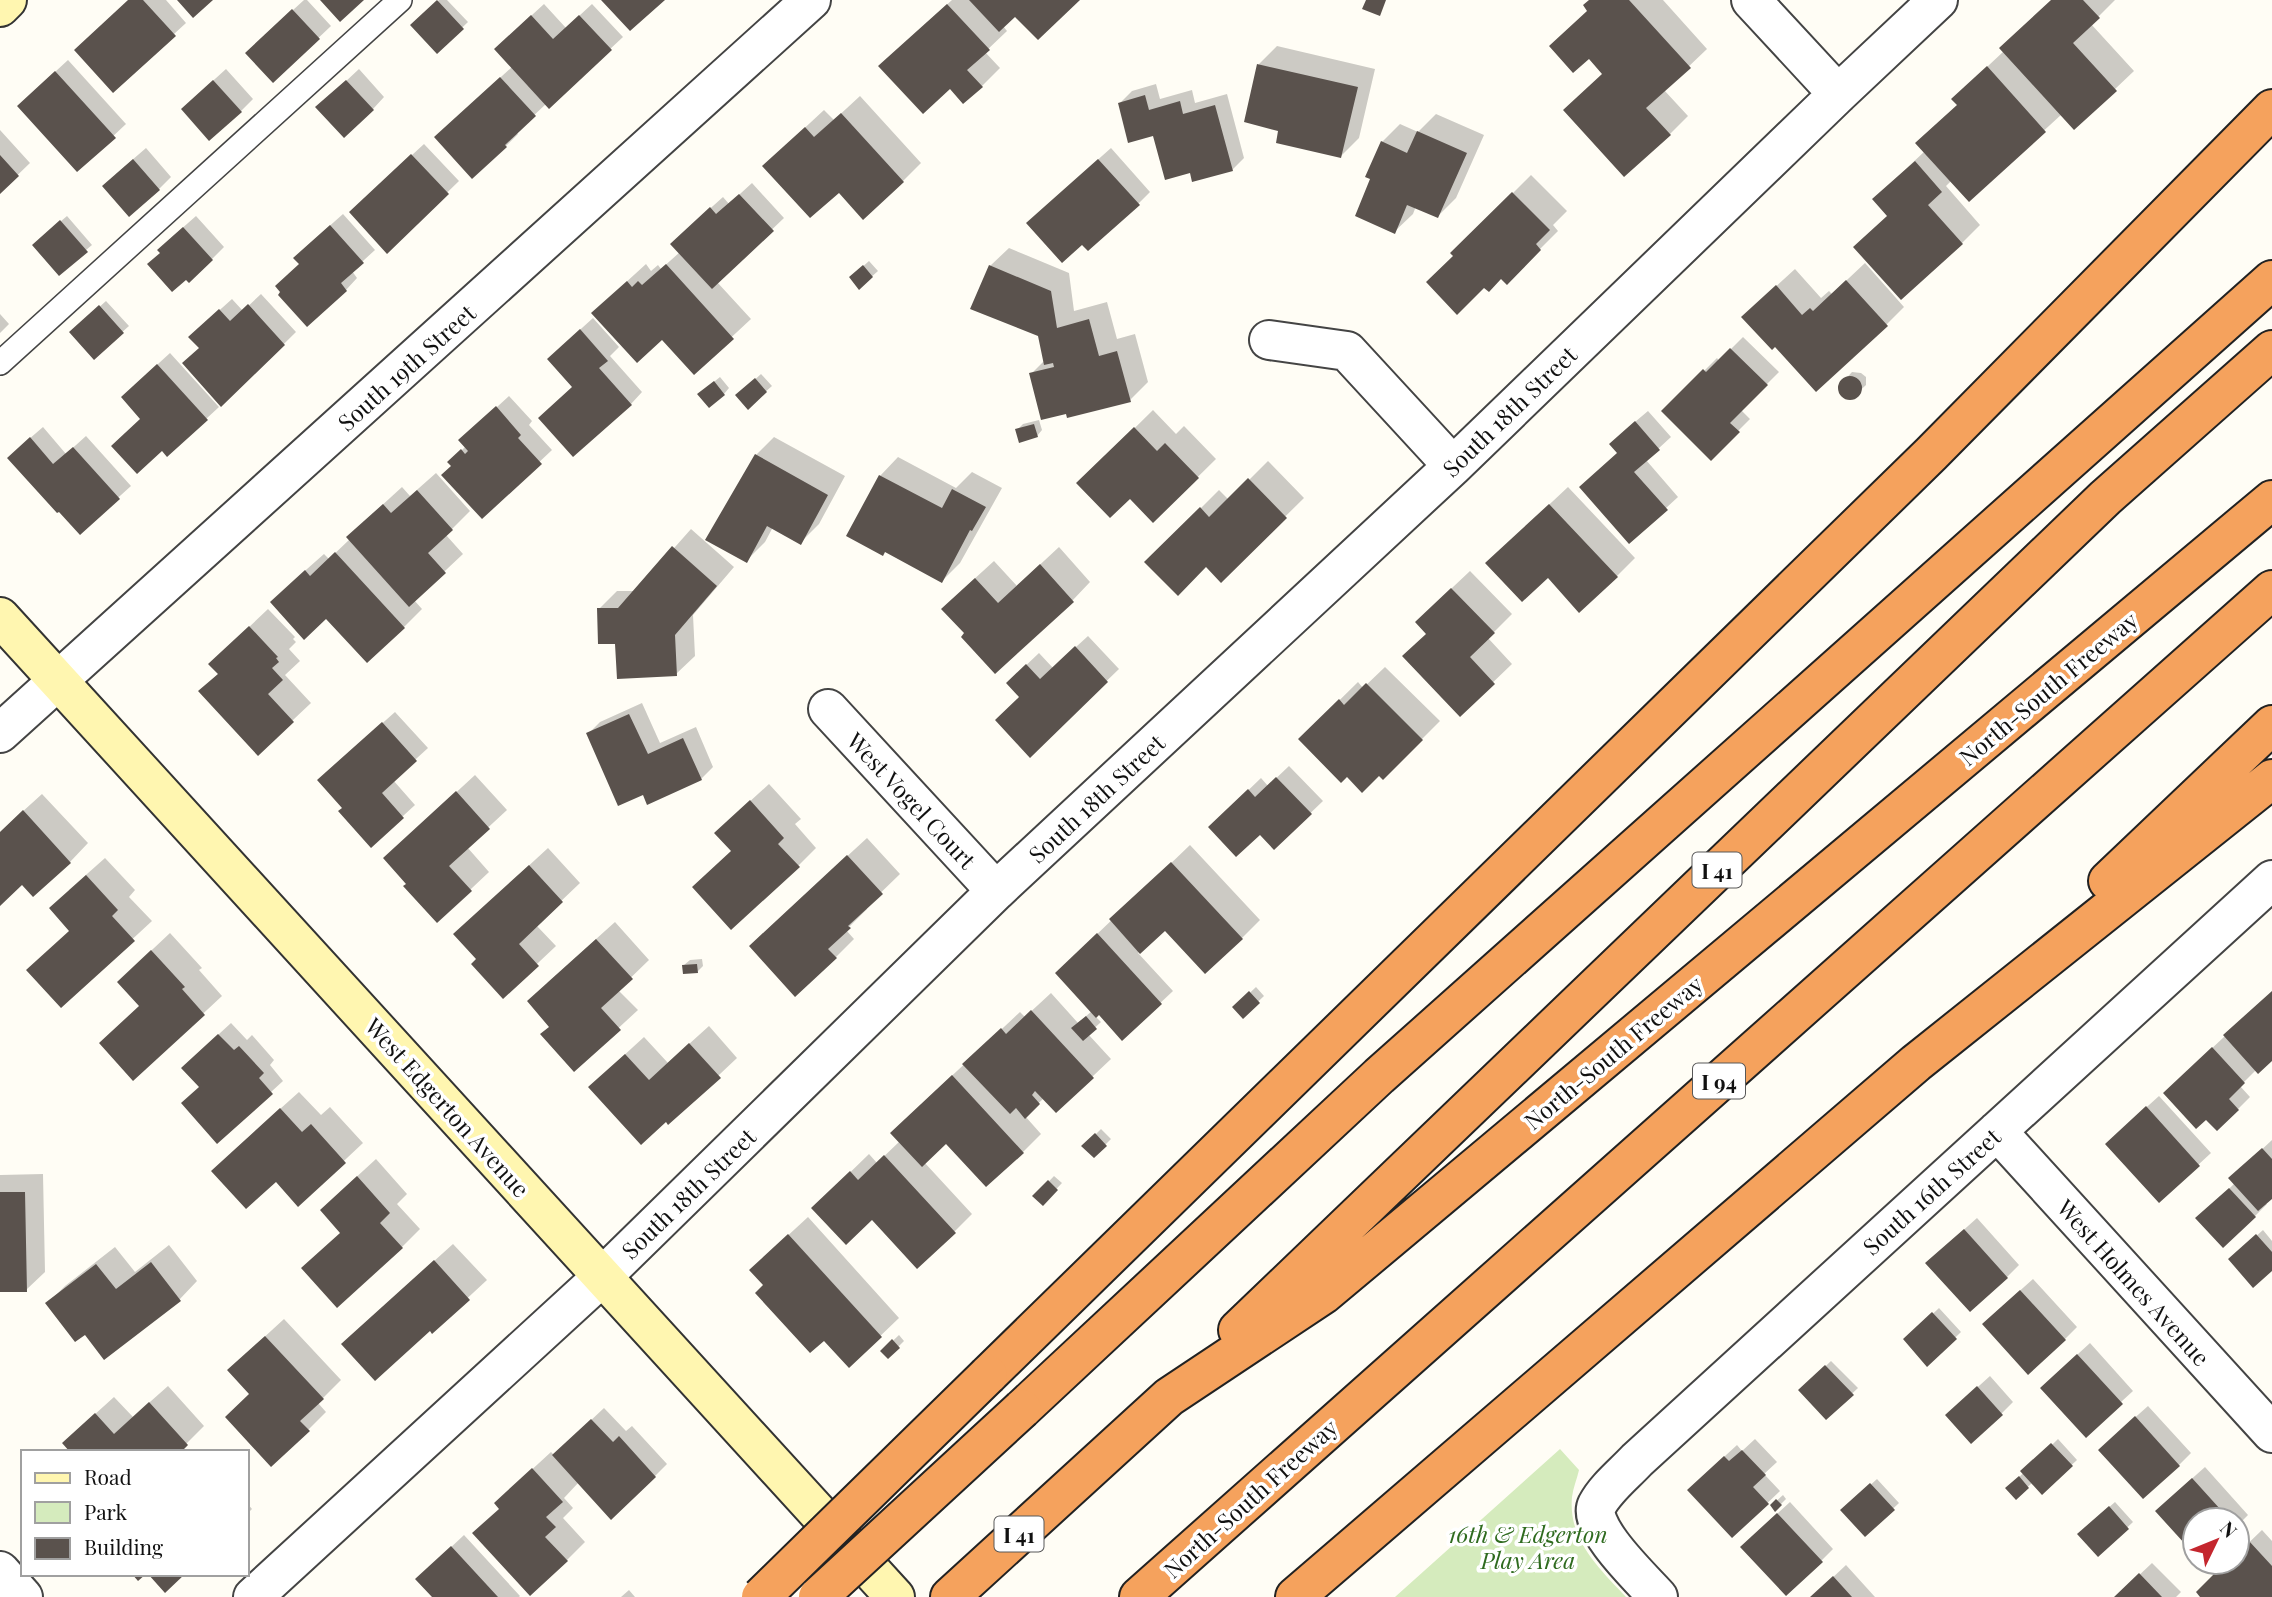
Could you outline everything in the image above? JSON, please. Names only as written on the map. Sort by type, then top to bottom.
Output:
[{"type":"highway","points":[[761,1597],[1931,454],[2272,109]]},
{"type":"highway","points":[[1931,454],[2272,146]]},
{"type":"highway","points":[[818,1597],[1379,1076],[2272,280]]},
{"type":"highway","name":"I 41","points":[[1169,1396],[2095,507],[2272,350]]},
{"type":"highway","name":"North-South Freeway","points":[[950,1597],[1169,1396],[1324,1294],[2272,500]]},
{"type":"highway","name":"North-South Freeway","points":[[1139,1597],[2272,590]]},
{"type":"highway","points":[[1916,1063],[2272,725]]},
{"type":"highway","points":[[1295,1597],[1916,1063],[2272,779]]},
{"type":"street","points":[[0,6],[7,0]]},
{"type":"street","name":"South 19th Street","points":[[0,733],[811,0]]},
{"type":"street","points":[[1751,0],[1838,94]]},
{"type":"street","name":"South 18th Street","points":[[253,1597],[603,1276],[996,891],[1453,466],[1938,0]]},
{"type":"street","points":[[1269,340],[1347,351],[1453,466]]},
{"type":"street","name":"West Edgerton Avenue","points":[[0,617],[895,1597]]},
{"type":"street","name":"West Vogel Court","points":[[828,709],[996,891]]},
{"type":"street","name":"South 16th Street","points":[[1658,1597],[1606,1537],[1596,1520],[1596,1507],[1637,1460],[2272,880]]},
{"type":"street","name":"West Holmes Avenue","points":[[1997,1131],[2272,1433]]},
{"type":"street","points":[[0,1572],[23,1597]]},
{"type":"lane","points":[[0,363],[400,0]]},
{"type":"green space","name":"16th & Edgerton Play Area","points":[[1560,1449],[1579,1470],[1572,1512],[1580,1540],[1596,1564],[1626,1597],[1395,1597]]},
{"type":"building","points":[[128,0],[143,0],[176,36],[113,93],[74,50]]},
{"type":"building","points":[[177,0],[213,0],[193,18]]},
{"type":"building","points":[[320,0],[364,0],[340,22]]},
{"type":"building","points":[[437,0],[464,29],[437,54],[410,25]]},
{"type":"building","points":[[601,0],[665,0],[630,31]]},
{"type":"building","points":[[969,0],[1080,0],[1038,40],[1015,17],[999,32]]},
{"type":"building","points":[[1366,0],[1386,0],[1380,16],[1362,9]]},
{"type":"building","points":[[1589,0],[1629,0],[1691,68],[1646,108],[1671,135],[1624,177],[1563,110],[1602,74],[1589,59],[1573,73],[1549,46],[1587,11],[1583,5]]},
{"type":"building","points":[[2051,0],[2083,0],[2100,18],[2073,43],[2117,91],[2074,130],[1999,48]]},
{"type":"building","points":[[947,4],[990,50],[967,70],[983,87],[963,104],[950,89],[923,114],[878,66]]},
{"type":"building","points":[[292,9],[320,39],[273,83],[245,53]]},
{"type":"building","points":[[531,15],[553,39],[579,15],[612,50],[549,109],[494,49]]},
{"type":"building","points":[[1257,64],[1358,87],[1341,158],[1276,143],[1278,131],[1244,122]]},
{"type":"building","points":[[1987,66],[2046,132],[1969,202],[1915,143],[1957,105],[1951,99]]},
{"type":"building","points":[[55,71],[116,138],[77,172],[17,106]]},
{"type":"building","points":[[500,77],[536,116],[472,179],[434,137]]},
{"type":"building","points":[[213,80],[242,112],[209,141],[181,109]]},
{"type":"building","points":[[346,80],[374,110],[344,138],[315,107]]},
{"type":"building","points":[[1145,95],[1149,110],[1180,101],[1183,114],[1215,105],[1233,171],[1192,182],[1190,173],[1165,180],[1153,136],[1128,143],[1118,103]]},
{"type":"building","points":[[841,113],[904,182],[863,220],[839,193],[810,218],[762,166],[805,127],[814,137]]},
{"type":"building","points":[[1417,131],[1467,153],[1438,218],[1407,205],[1395,234],[1355,216],[1370,179],[1365,177],[1381,141],[1407,153]]},
{"type":"building","points":[[411,154],[449,194],[387,254],[349,212]]},
{"type":"building","points":[[0,155],[19,176],[0,194]]},
{"type":"building","points":[[133,159],[160,190],[129,217],[102,186]]},
{"type":"building","points":[[1098,159],[1140,205],[1088,251],[1082,245],[1062,263],[1026,223]]},
{"type":"building","points":[[1915,161],[1942,192],[1928,205],[1963,244],[1901,300],[1853,247],[1887,216],[1872,199]]},
{"type":"building","points":[[1512,192],[1550,230],[1536,244],[1541,250],[1507,285],[1501,279],[1489,292],[1484,288],[1457,315],[1426,282],[1453,256],[1450,253]]},
{"type":"building","points":[[739,194],[774,231],[712,289],[670,244],[710,207],[716,214]]},
{"type":"building","points":[[60,220],[88,252],[59,276],[32,245]]},
{"type":"building","points":[[330,225],[364,263],[341,283],[347,291],[307,327],[278,295],[280,292],[275,286],[299,264],[293,258]]},
{"type":"building","points":[[183,227],[213,260],[189,283],[186,280],[172,292],[147,264],[160,253],[157,250]]},
{"type":"building","points":[[666,264],[734,339],[694,375],[662,340],[637,363],[591,313],[627,281],[632,287],[638,281],[642,285]]},
{"type":"building","points":[[863,265],[873,277],[859,290],[849,277]]},
{"type":"building","points":[[989,265],[1051,291],[1057,328],[1089,319],[1099,356],[1117,351],[1131,402],[1067,418],[1066,414],[1041,420],[1029,373],[1054,367],[1053,363],[1044,365],[1038,336],[970,309]]},
{"type":"building","points":[[1846,280],[1888,326],[1816,392],[1775,347],[1772,350],[1741,317],[1776,285],[1802,315],[1810,308],[1813,311]]},
{"type":"building","points":[[248,304],[285,345],[221,407],[182,363],[199,348],[188,337],[219,309],[230,321]]},
{"type":"building","points":[[99,305],[124,333],[94,360],[69,332]]},
{"type":"building","points":[[580,329],[608,361],[599,368],[632,405],[573,457],[538,418],[572,387],[547,359]]},
{"type":"building","points":[[1730,348],[1768,385],[1730,423],[1740,432],[1711,461],[1661,411],[1703,369],[1706,372]]},
{"type":"building","points":[[157,364],[208,420],[167,457],[162,451],[137,474],[111,446],[140,419],[121,397]]},
{"type":"building","points":[[1850,376],[1858,380],[1862,388],[1858,396],[1850,400],[1842,396],[1838,388],[1842,380]]},
{"type":"building","points":[[755,378],[767,392],[748,410],[735,395]]},
{"type":"building","points":[[714,381],[725,395],[709,408],[697,394]]},
{"type":"building","points":[[496,406],[521,435],[518,438],[542,464],[482,519],[441,475],[451,466],[447,462],[461,449],[465,454],[468,451],[458,440]]},
{"type":"building","points":[[1635,421],[1660,450],[1634,472],[1668,510],[1629,544],[1579,487],[1617,453],[1609,444]]},
{"type":"building","points":[[1034,424],[1038,437],[1019,443],[1015,429]]},
{"type":"building","points":[[1134,427],[1157,451],[1165,443],[1199,478],[1153,523],[1130,499],[1110,518],[1076,483]]},
{"type":"building","points":[[30,437],[53,464],[73,447],[120,499],[80,535],[7,458]]},
{"type":"building","points":[[755,454],[828,495],[801,545],[767,526],[747,563],[705,540]]},
{"type":"building","points":[[879,475],[942,508],[952,489],[986,507],[972,531],[970,530],[942,583],[885,552],[883,556],[846,536]]},
{"type":"building","points":[[1248,478],[1287,518],[1221,583],[1206,567],[1178,596],[1144,562],[1200,507],[1209,517]]},
{"type":"building","points":[[417,490],[453,530],[428,553],[446,573],[409,607],[346,537],[383,504],[391,513]]},
{"type":"building","points":[[1549,504],[1618,577],[1579,613],[1548,578],[1522,602],[1485,563]]},
{"type":"building","points":[[672,546],[717,586],[675,635],[677,676],[617,679],[615,644],[598,644],[597,608],[618,608]]},
{"type":"building","points":[[335,552],[405,628],[367,663],[326,619],[304,640],[270,602],[305,570],[310,576]]},
{"type":"building","points":[[1040,564],[1074,602],[995,674],[961,637],[964,633],[941,609],[975,578],[998,603]]},
{"type":"building","points":[[1451,588],[1495,633],[1470,657],[1495,684],[1460,717],[1402,656],[1426,634],[1415,622]]},
{"type":"building","points":[[249,626],[278,657],[276,658],[279,662],[272,668],[283,680],[268,694],[294,722],[258,756],[198,691],[218,674],[208,664]]},
{"type":"building","points":[[1075,646],[1108,682],[1030,758],[995,720],[1019,697],[1006,683],[1026,664],[1040,679]]},
{"type":"building","points":[[1366,683],[1423,740],[1383,780],[1379,776],[1362,793],[1347,777],[1341,783],[1298,739],[1339,699],[1344,705]]},
{"type":"building","points":[[629,714],[648,754],[683,738],[702,780],[647,805],[643,795],[618,806],[586,733]]},
{"type":"building","points":[[382,722],[417,761],[382,793],[404,818],[371,848],[338,811],[342,808],[317,780]]},
{"type":"building","points":[[1276,777],[1312,814],[1274,850],[1260,835],[1236,857],[1208,827],[1248,789],[1255,797]]},
{"type":"building","points":[[456,791],[490,829],[449,866],[472,891],[437,923],[403,886],[406,884],[383,858]]},
{"type":"building","points":[[750,800],[784,838],[778,844],[800,867],[731,930],[692,887],[731,851],[714,833]]},
{"type":"building","points":[[23,810],[71,863],[33,897],[22,885],[0,906],[0,832]]},
{"type":"building","points":[[847,855],[883,894],[848,926],[851,928],[828,949],[837,958],[795,997],[749,946]]},
{"type":"building","points":[[1171,862],[1243,939],[1205,974],[1165,931],[1140,954],[1109,919]]},
{"type":"building","points":[[529,865],[563,902],[519,944],[539,966],[503,999],[471,964],[476,959],[453,934]]},
{"type":"building","points":[[86,875],[118,910],[112,916],[135,941],[61,1008],[26,970],[69,931],[49,908]]},
{"type":"building","points":[[1097,933],[1162,1004],[1122,1041],[1099,1015],[1096,1018],[1055,973]]},
{"type":"building","points":[[596,939],[633,979],[601,1008],[621,1030],[574,1072],[540,1034],[549,1027],[527,1001]]},
{"type":"building","points":[[151,950],[185,987],[182,989],[205,1015],[133,1081],[99,1043],[139,1006],[117,982]]},
{"type":"building","points":[[697,964],[698,973],[683,974],[682,965]]},
{"type":"building","points":[[1249,991],[1260,1003],[1243,1019],[1232,1007]]},
{"type":"building","points":[[2272,991],[2272,1061],[2258,1074],[2223,1035]]},
{"type":"building","points":[[1031,1010],[1094,1078],[1056,1113],[1035,1091],[1032,1095],[1040,1104],[1025,1119],[1016,1108],[1010,1114],[962,1064],[1001,1028],[1006,1034]]},
{"type":"building","points":[[1086,1016],[1097,1029],[1083,1041],[1071,1028]]},
{"type":"building","points":[[218,1034],[234,1050],[239,1046],[264,1073],[259,1078],[273,1094],[217,1144],[181,1103],[199,1087],[181,1068]]},
{"type":"building","points":[[689,1043],[721,1078],[641,1145],[588,1087],[625,1054],[649,1080]]},
{"type":"building","points":[[2212,1047],[2245,1083],[2229,1099],[2239,1110],[2217,1131],[2206,1120],[2196,1129],[2163,1093]]},
{"type":"building","points":[[952,1075],[1024,1153],[986,1187],[946,1144],[922,1167],[890,1133]]},
{"type":"building","points":[[2146,1106],[2200,1166],[2159,1203],[2105,1144]]},
{"type":"building","points":[[280,1108],[302,1132],[311,1124],[346,1163],[298,1207],[276,1182],[246,1209],[211,1171]]},
{"type":"building","points":[[1095,1133],[1107,1146],[1094,1158],[1081,1146]]},
{"type":"building","points":[[2262,1148],[2272,1159],[2272,1199],[2258,1211],[2228,1178]]},
{"type":"building","points":[[884,1155],[956,1233],[917,1269],[872,1220],[846,1245],[811,1208],[850,1171],[858,1180]]},
{"type":"building","points":[[357,1176],[390,1213],[380,1223],[403,1248],[337,1308],[301,1268],[340,1233],[320,1210]]},
{"type":"building","points":[[1048,1180],[1058,1190],[1043,1206],[1032,1196]]},
{"type":"building","points":[[2229,1188],[2256,1217],[2223,1248],[2195,1218]]},
{"type":"building","points":[[0,1192],[25,1192],[27,1292],[0,1292]]},
{"type":"building","points":[[1964,1229],[2008,1278],[1970,1312],[1925,1263]]},
{"type":"building","points":[[788,1234],[882,1337],[849,1368],[824,1341],[810,1353],[755,1293],[763,1285],[749,1270]]},
{"type":"building","points":[[2256,1234],[2272,1252],[2272,1271],[2253,1288],[2228,1259]]},
{"type":"building","points":[[434,1260],[470,1300],[432,1334],[430,1331],[375,1381],[341,1344]]},
{"type":"building","points":[[151,1262],[181,1301],[104,1360],[85,1335],[75,1342],[45,1303],[96,1264],[116,1289]]},
{"type":"building","points":[[2020,1290],[2066,1340],[2028,1375],[1982,1324]]},
{"type":"building","points":[[1932,1312],[1957,1339],[1927,1367],[1903,1339]]},
{"type":"building","points":[[265,1336],[324,1399],[300,1421],[310,1431],[271,1467],[225,1417],[249,1394],[227,1370]]},
{"type":"building","points":[[892,1339],[900,1348],[888,1359],[880,1351]]},
{"type":"building","points":[[2077,1354],[2123,1404],[2086,1438],[2040,1388]]},
{"type":"building","points":[[1825,1365],[1854,1395],[1826,1420],[1798,1390]]},
{"type":"building","points":[[1977,1386],[2003,1415],[1971,1444],[1945,1415]]},
{"type":"building","points":[[149,1402],[188,1445],[183,1450],[68,1450],[62,1443],[95,1413],[114,1434]]},
{"type":"building","points":[[2135,1416],[2180,1466],[2143,1499],[2098,1450]]},
{"type":"building","points":[[591,1419],[613,1442],[619,1436],[656,1477],[611,1520],[552,1455]]},
{"type":"building","points":[[2051,1443],[2073,1466],[2042,1495],[2020,1471]]},
{"type":"building","points":[[1742,1450],[1766,1475],[1753,1487],[1769,1504],[1732,1538],[1687,1490],[1724,1456],[1729,1461]]},
{"type":"building","points":[[532,1468],[563,1502],[546,1517],[556,1527],[545,1537],[568,1561],[530,1596],[472,1533],[499,1509],[494,1503]]},
{"type":"building","points":[[2019,1476],[2029,1488],[2016,1500],[2005,1488]]},
{"type":"building","points":[[2192,1478],[2217,1506],[2181,1506],[2181,1540],[2155,1511]]},
{"type":"building","points":[[1870,1483],[1895,1510],[1865,1537],[1840,1510]]},
{"type":"building","points":[[1776,1499],[1782,1505],[1775,1512],[1770,1505]]},
{"type":"building","points":[[2109,1506],[2129,1529],[2098,1557],[2077,1534]]},
{"type":"building","points":[[1777,1513],[1823,1562],[1786,1596],[1740,1547]]},
{"type":"building","points":[[2251,1543],[2272,1566],[2272,1597],[2200,1597],[2196,1592],[2212,1576],[2251,1576]]},
{"type":"building","points":[[451,1546],[498,1597],[432,1597],[415,1579]]},
{"type":"building","points":[[2139,1573],[2162,1597],[2114,1597]]},
{"type":"building","points":[[150,1576],[183,1576],[165,1593]]},
{"type":"building","points":[[1833,1576],[1852,1597],[1810,1597]]}]
